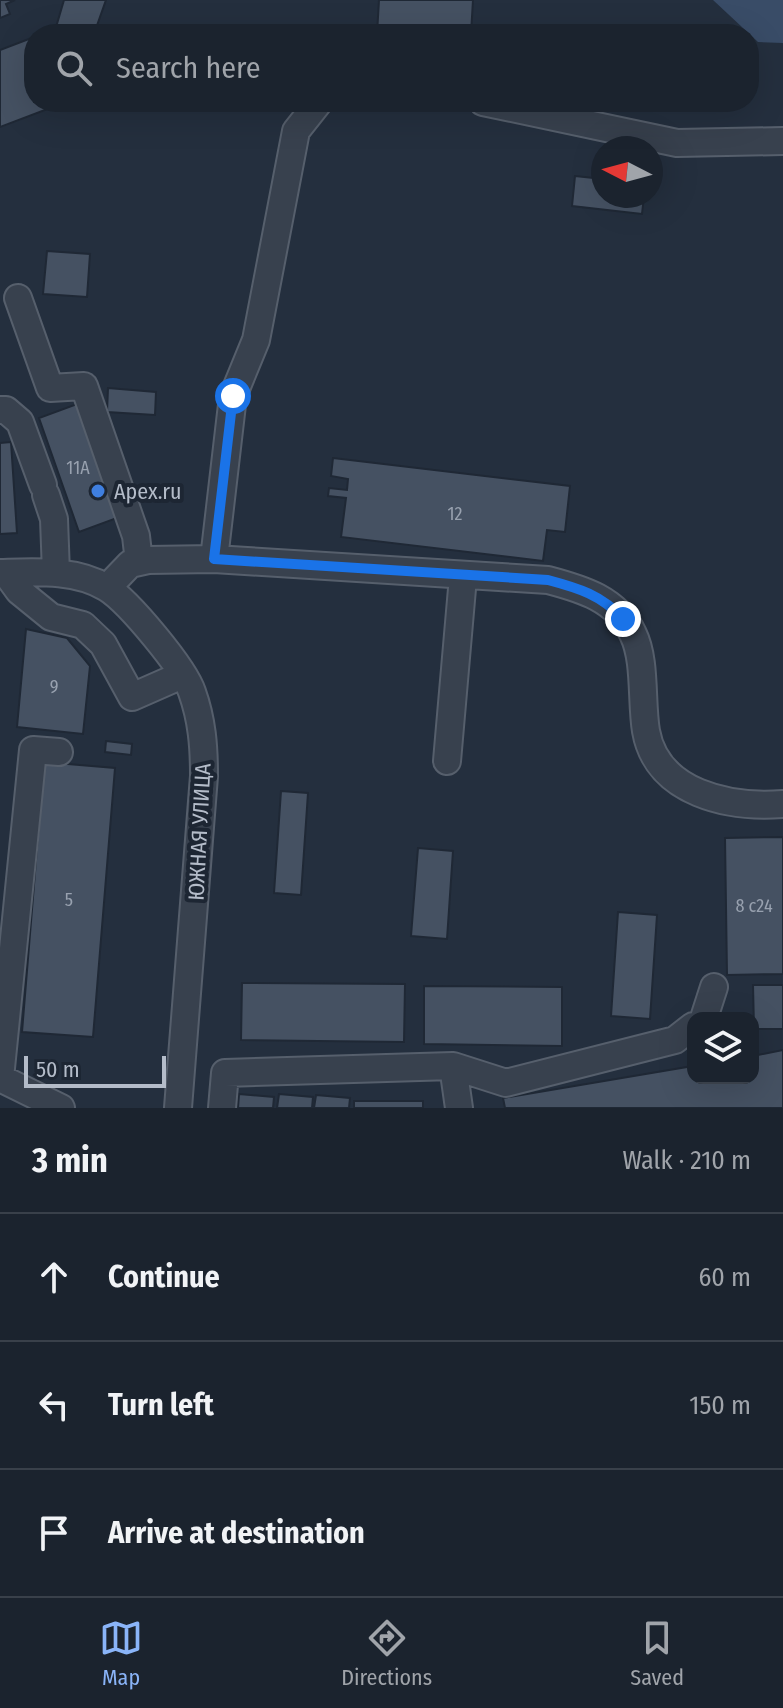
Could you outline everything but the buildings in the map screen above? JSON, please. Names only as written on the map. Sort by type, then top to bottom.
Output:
[{"type":"street","points":[[214,559],[233,396],[256,340],[296,131],[311,112]]},
{"type":"street","points":[[530,112],[677,143],[783,141]]},
{"type":"street","points":[[18,298],[50,388],[84,386],[136,536],[139,562]]},
{"type":"street","points":[[0,410],[6,410],[20,422],[54,519],[56,573]]},
{"type":"street","points":[[3,573],[56,573],[75,576],[107,588],[130,564],[214,559],[548,580],[584,590],[614,609],[634,635],[646,733],[652,752],[669,774],[691,790],[719,800],[783,804]]},
{"type":"street","points":[[3,573],[19,591],[51,617],[83,625],[103,644],[132,697],[182,675]]},
{"type":"street","points":[[447,761],[463,577]]},
{"type":"street","name":"ЮЖНАЯ УЛИЦА","points":[[107,588],[138,615],[191,688],[203,732],[204,776],[178,1108]]},
{"type":"street","points":[[59,752],[33,750],[0,1078],[61,1108]]},
{"type":"street","points":[[706,1012],[714,987]]},
{"type":"street","points":[[222,1108],[225,1073],[453,1066],[506,1083],[675,1040],[687,1031]]},
{"type":"street","points":[[453,1066],[459,1108]]},
{"type":"water","points":[[713,0],[783,0],[783,43],[759,42],[759,24],[739,24]]},
{"type":"place","name":"Apex.ru","points":[[98,491]]},
{"type":"route","points":[[233,396],[214,559],[548,580],[584,590],[601,599],[623,619]]}]
